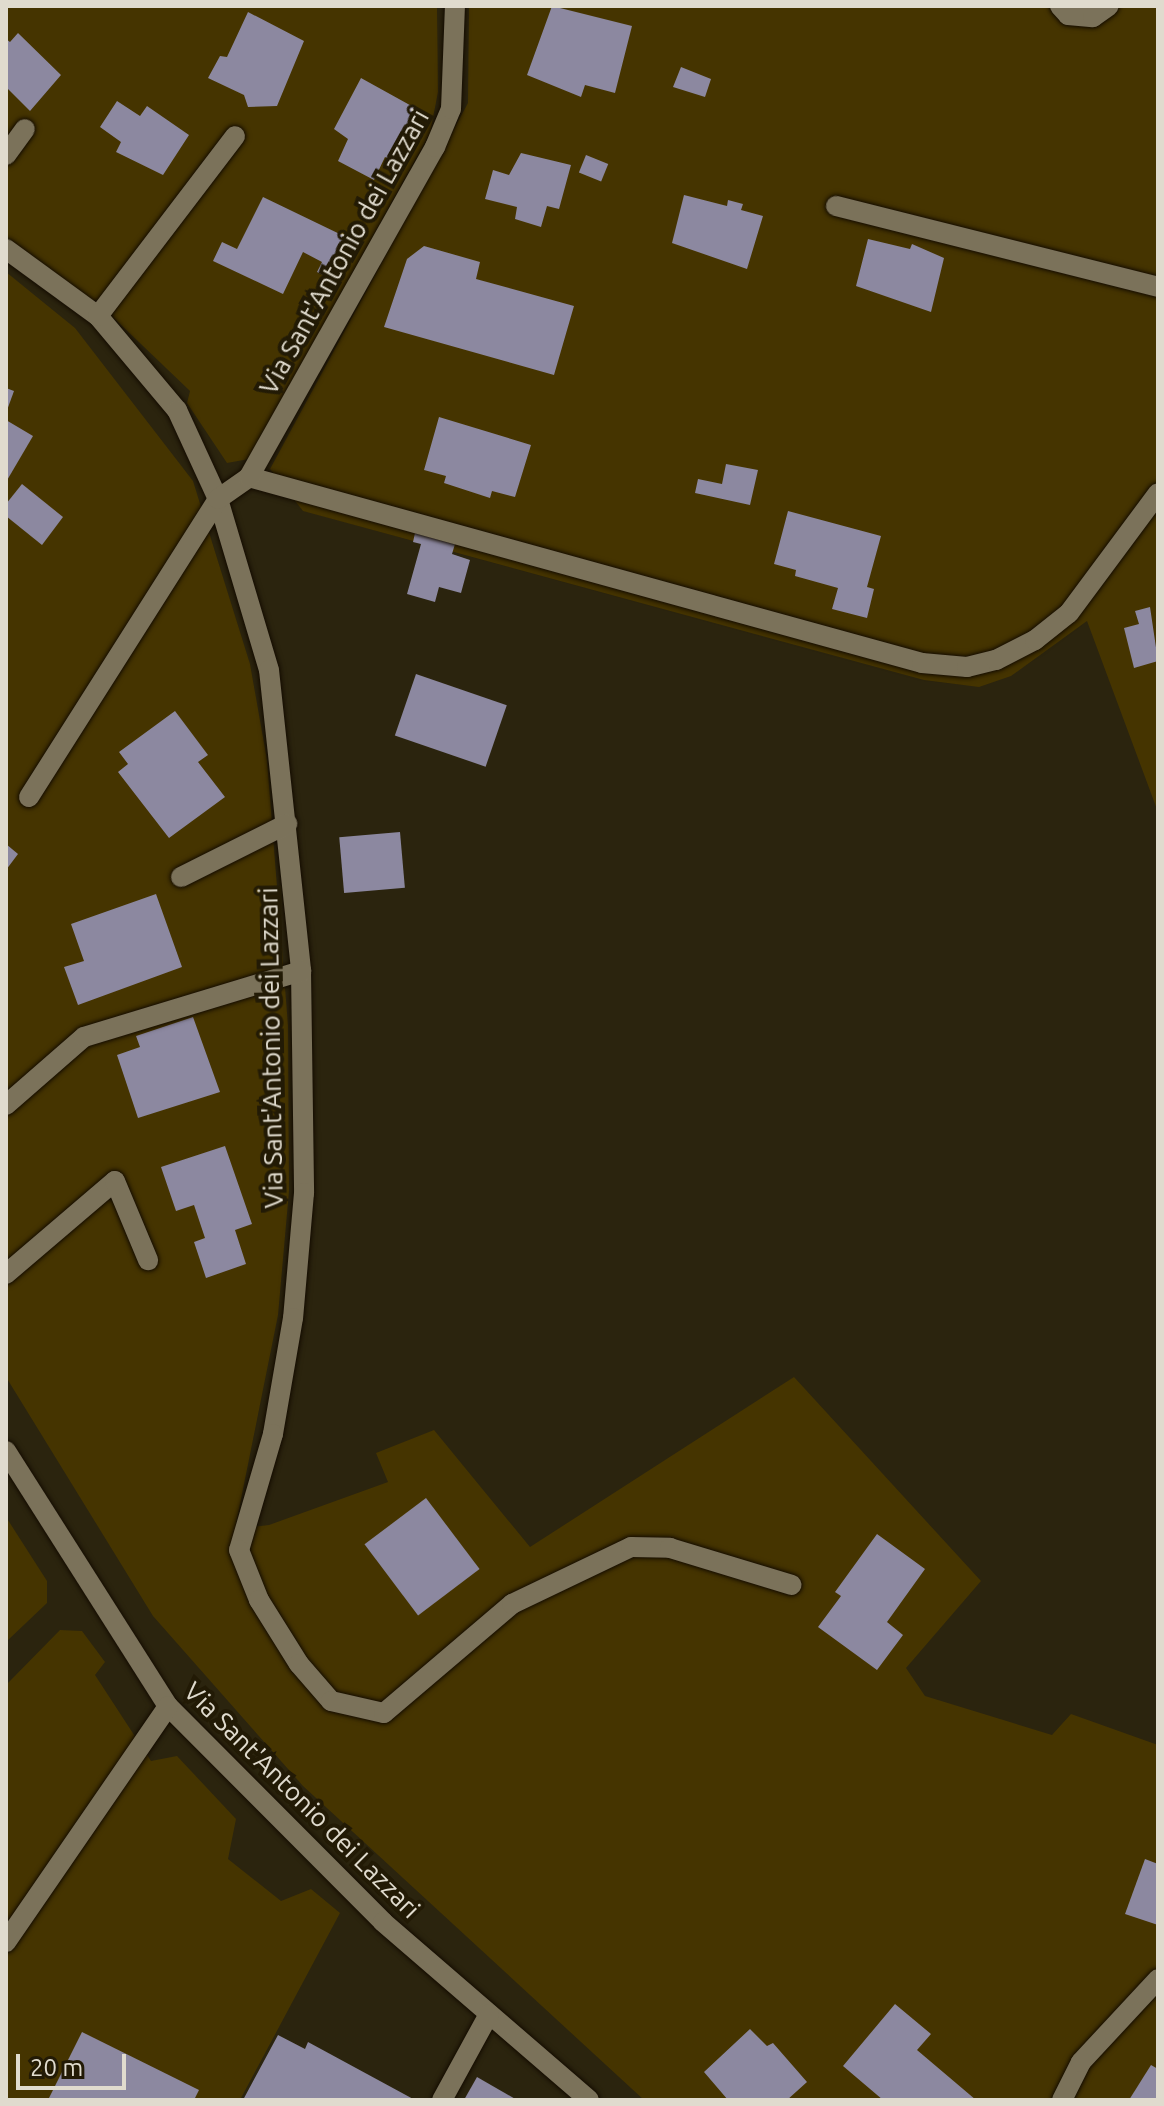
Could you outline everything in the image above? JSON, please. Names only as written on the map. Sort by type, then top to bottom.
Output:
[{"type":"street","name":"Via Sant'Antonio dei Lazzari","points":[[218,499],[249,477],[435,147],[451,109],[455,6]]},
{"type":"street","points":[[1060,6],[1068,15],[1093,17],[1109,6]]},
{"type":"street","points":[[6,155],[25,129]]},
{"type":"street","points":[[98,316],[235,136]]},
{"type":"street","points":[[836,206],[1158,287]]},
{"type":"street","name":"Via Sant'Antonio dei Lazzari","points":[[6,249],[98,316],[177,410],[218,499],[269,670],[301,971],[304,1193],[293,1318],[273,1434],[239,1550],[259,1600],[299,1664],[331,1701],[362,1712],[384,1713],[512,1604],[631,1547],[670,1548],[792,1585]]},
{"type":"street","points":[[249,477],[922,663],[967,667],[996,660],[1035,640],[1069,613],[1158,493]]},
{"type":"street","points":[[29,797],[218,499]]},
{"type":"street","points":[[181,877],[287,824]]},
{"type":"street","points":[[6,1105],[84,1037],[301,971]]},
{"type":"street","points":[[6,1274],[115,1181],[148,1260]]},
{"type":"street","name":"Via Sant'Antonio dei Lazzari","points":[[6,1451],[168,1706],[383,1922],[589,2100]]},
{"type":"street","points":[[6,1942],[168,1706]]},
{"type":"street","points":[[1062,2100],[1081,2062],[1158,1979]]},
{"type":"street","points":[[442,2100],[489,2014]]},
{"type":"shaded area","points":[[6,6],[437,6],[438,92],[430,133],[249,459],[227,463],[187,403],[190,391],[95,300],[85,300],[6,240]]},
{"type":"shaded area","points":[[469,6],[1158,6],[1158,812],[1087,621],[1011,676],[979,687],[924,680],[303,511],[270,469],[468,103]]},
{"type":"shaded area","points":[[6,272],[75,328],[193,481],[250,664],[267,760],[288,1025],[289,1191],[278,1315],[235,1529],[269,1525],[388,1482],[376,1453],[434,1430],[530,1547],[794,1377],[981,1581],[906,1668],[925,1696],[1052,1735],[1071,1714],[1158,1745],[1158,2100],[644,2100],[303,1786],[153,1616],[6,1377]]},
{"type":"shaded area","points":[[6,1517],[47,1581],[47,1603],[6,1642]]},
{"type":"shaded area","points":[[60,1630],[82,1631],[105,1662],[95,1675],[151,1761],[177,1756],[236,1819],[228,1859],[281,1901],[311,1889],[340,1913],[240,2100],[6,2100],[6,1685]]},
{"type":"building","points":[[552,6],[632,26],[615,93],[585,85],[581,97],[527,75]]},
{"type":"building","points":[[248,12],[304,41],[277,106],[248,107],[244,95],[208,78],[220,56],[227,57]]},
{"type":"building","points":[[18,33],[61,75],[30,111],[6,87],[6,39],[10,42]]},
{"type":"building","points":[[681,67],[711,79],[705,97],[673,87]]},
{"type":"building","points":[[361,78],[417,109],[393,161],[385,157],[374,180],[338,161],[348,139],[334,129]]},
{"type":"building","points":[[117,101],[140,116],[147,106],[189,135],[163,175],[116,152],[121,142],[100,127]]},
{"type":"building","points":[[521,153],[571,165],[559,209],[547,206],[541,227],[515,219],[517,207],[485,199],[493,170],[509,175]]},
{"type":"building","points":[[586,155],[608,164],[601,182],[579,173]]},
{"type":"building","points":[[684,195],[727,206],[728,200],[743,204],[741,210],[763,216],[747,269],[672,243]]},
{"type":"building","points":[[263,197],[348,238],[329,278],[317,272],[322,262],[303,252],[283,294],[213,261],[222,242],[237,249]]},
{"type":"building","points":[[868,239],[910,249],[912,244],[944,258],[931,312],[856,286]]},
{"type":"building","points":[[424,246],[480,262],[476,279],[574,306],[554,375],[384,327],[407,259]]},
{"type":"building","points":[[6,388],[14,391],[6,413]]},
{"type":"building","points":[[439,417],[531,445],[515,497],[492,491],[490,498],[444,483],[446,476],[424,470]]},
{"type":"building","points":[[6,420],[33,436],[6,482]]},
{"type":"building","points":[[726,464],[758,470],[750,505],[695,493],[698,479],[722,484]]},
{"type":"building","points":[[22,484],[63,517],[42,545],[6,516],[6,504]]},
{"type":"building","points":[[788,511],[881,536],[867,587],[874,589],[867,618],[832,609],[838,588],[795,576],[796,570],[774,564]]},
{"type":"building","points":[[415,533],[455,544],[452,554],[470,560],[461,593],[439,587],[435,602],[407,594],[421,544],[413,542]]},
{"type":"building","points":[[1150,607],[1158,661],[1134,668],[1124,628],[1139,624],[1135,611]]},
{"type":"building","points":[[416,674],[507,705],[486,767],[395,735]]},
{"type":"building","points":[[175,711],[208,755],[198,762],[225,797],[169,838],[118,772],[128,764],[119,752]]},
{"type":"building","points":[[400,832],[405,888],[344,893],[339,837]]},
{"type":"building","points":[[6,844],[18,854],[6,870]]},
{"type":"building","points":[[156,894],[182,967],[78,1005],[64,967],[84,961],[71,924]]},
{"type":"building","points":[[193,1017],[220,1092],[138,1118],[117,1055],[140,1047],[136,1036]]},
{"type":"building","points":[[225,1146],[252,1224],[235,1230],[246,1264],[206,1278],[194,1242],[205,1238],[194,1205],[176,1211],[161,1167]]},
{"type":"building","points":[[426,1498],[480,1569],[418,1615],[365,1544]]},
{"type":"building","points":[[877,1534],[925,1569],[887,1622],[903,1635],[877,1670],[818,1627],[841,1596],[835,1592]]},
{"type":"building","points":[[1145,1859],[1158,1864],[1158,1925],[1125,1914]]},
{"type":"building","points":[[895,2004],[931,2034],[917,2050],[976,2100],[883,2100],[843,2066]]},
{"type":"building","points":[[750,2029],[767,2046],[773,2043],[807,2082],[787,2100],[728,2100],[704,2072]]},
{"type":"building","points":[[82,2032],[199,2090],[194,2100],[48,2100]]},
{"type":"building","points":[[278,2035],[305,2049],[308,2042],[415,2100],[243,2100]]},
{"type":"building","points":[[1151,2065],[1158,2069],[1158,2100],[1129,2100]]},
{"type":"building","points":[[477,2077],[517,2100],[464,2100]]}]
